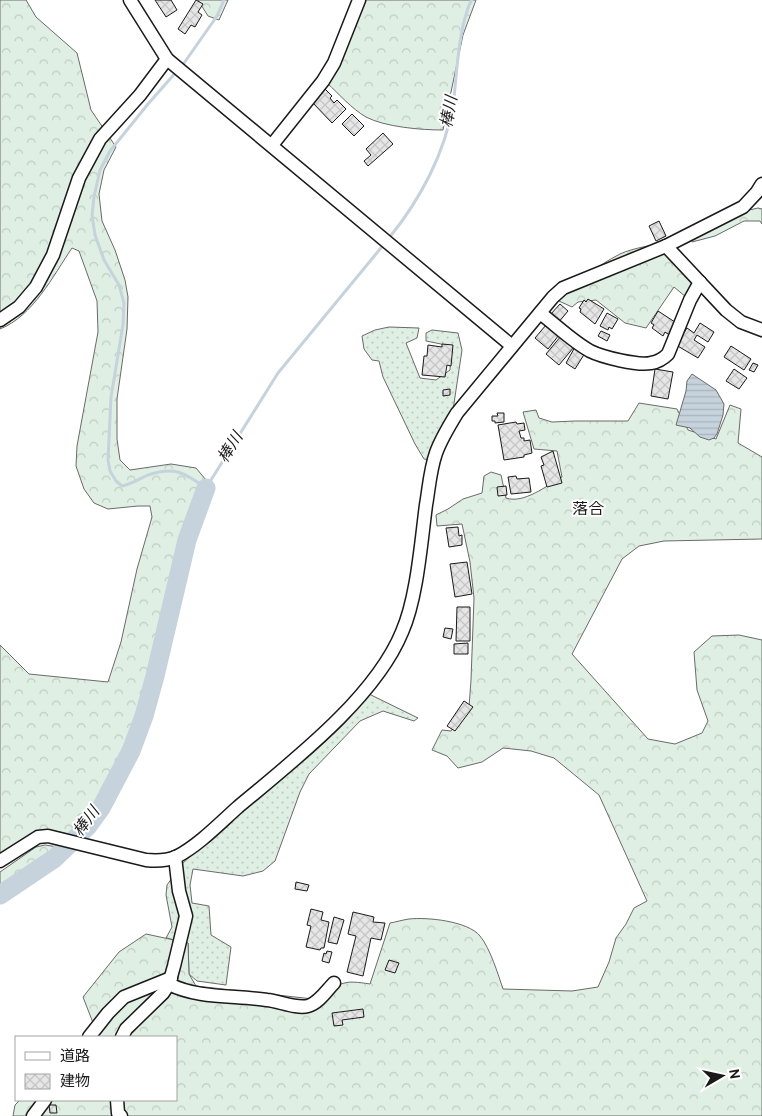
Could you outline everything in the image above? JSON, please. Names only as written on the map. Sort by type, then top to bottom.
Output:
[{"type":"street","points":[[130,0],[167,59],[512,346]]},
{"type":"street","points":[[272,145],[334,63],[358,0]]},
{"type":"street","points":[[0,320],[19,307],[36,287],[53,255],[79,178],[100,139],[140,94],[167,59]]},
{"type":"street","points":[[0,861],[38,837],[48,836],[146,860],[161,861],[175,857],[197,842],[296,759],[353,704],[392,653],[403,631],[410,606],[430,480],[436,454],[457,413],[562,288],[666,246],[743,207],[762,184]]},
{"type":"street","points":[[666,246],[726,310],[741,322],[762,330]]},
{"type":"street","points":[[540,313],[588,350],[599,356],[644,364],[652,363],[663,359],[668,354],[690,300],[700,282]]},
{"type":"street","points":[[123,1036],[126,1030],[163,993],[170,981],[186,916],[175,857]]},
{"type":"street","points":[[170,981],[177,988],[201,994],[247,997],[300,1007],[314,1004],[334,983]]},
{"type":"street","points":[[91,1036],[108,1013],[124,997],[170,981]]},
{"type":"street","points":[[33,1116],[44,1101]]},
{"type":"street","points":[[117,1101],[118,1113],[121,1116]]},
{"type":"green space","points":[[0,0],[26,0],[36,17],[77,53],[91,110],[116,147],[104,170],[99,194],[102,221],[115,250],[125,280],[128,297],[127,329],[117,399],[117,439],[120,460],[130,470],[171,464],[196,468],[206,480],[209,490],[192,541],[182,580],[159,688],[148,720],[118,783],[86,838],[54,831],[33,834],[0,854],[0,645],[29,674],[108,682],[121,642],[137,569],[152,517],[150,506],[108,509],[94,503],[84,489],[76,466],[77,446],[98,332],[97,301],[79,251],[72,248],[50,283],[32,305],[12,323],[0,329]]},
{"type":"green space","points":[[198,0],[228,0],[219,20],[208,16]]},
{"type":"green space","points":[[355,0],[476,0],[463,35],[443,130],[403,127],[366,117],[327,83]]},
{"type":"green space","points":[[762,209],[762,224],[760,221],[744,221],[715,236],[692,242],[691,237],[745,211]]},
{"type":"green space","points":[[669,241],[700,273],[686,297],[674,287],[646,328],[625,323],[596,300],[578,302],[572,307],[559,301],[559,296],[612,258],[632,250]]},
{"type":"green space","points":[[389,327],[419,328],[417,338],[406,343],[420,378],[436,380],[450,370],[451,346],[426,341],[426,333],[432,330],[458,333],[462,350],[453,410],[431,460],[424,459],[415,444],[383,377],[379,361],[372,360],[364,349],[362,336],[375,330]]},
{"type":"green space","points":[[639,403],[677,409],[688,430],[716,439],[730,405],[741,409],[738,443],[762,457],[762,539],[664,541],[639,546],[622,559],[572,654],[648,739],[675,744],[702,733],[708,721],[697,690],[694,652],[712,636],[739,635],[762,640],[762,1116],[13,1116],[15,1105],[19,1101],[178,1101],[178,1036],[95,1036],[97,1033],[83,997],[119,952],[146,934],[188,943],[189,974],[196,986],[322,1000],[333,989],[343,983],[370,984],[390,923],[409,919],[447,921],[466,927],[480,936],[490,954],[503,989],[572,991],[598,987],[609,962],[616,938],[634,908],[647,901],[599,795],[554,758],[531,751],[503,748],[482,762],[458,768],[447,756],[432,750],[442,730],[451,731],[469,707],[474,598],[470,562],[462,524],[437,526],[436,515],[463,499],[482,493],[484,476],[491,472],[501,475],[506,498],[513,499],[520,499],[535,493],[562,477],[557,451],[534,449],[523,412],[536,410],[539,418],[552,422],[628,421]]},
{"type":"green space","points":[[369,694],[418,718],[414,721],[383,711],[360,721],[309,774],[300,792],[275,861],[263,871],[243,876],[193,869],[190,885],[192,903],[209,906],[211,935],[231,947],[226,985],[197,981],[189,974],[188,943],[166,938],[172,927],[166,895],[167,885],[182,864]]},
{"type":"green space","points":[[45,845],[58,847],[60,850],[0,891],[0,872],[36,847]]},
{"type":"shaded area","points":[[692,374],[716,390],[724,404],[723,415],[717,434],[709,440],[700,437],[690,428],[676,425],[687,381]]},
{"type":"building","points":[[155,0],[171,0],[177,10],[166,17]]},
{"type":"building","points":[[196,0],[203,4],[198,12],[202,15],[195,27],[191,25],[185,34],[178,29]]},
{"type":"building","points":[[325,89],[332,96],[330,98],[334,103],[337,100],[346,109],[332,123],[312,102]]},
{"type":"building","points":[[352,114],[364,126],[354,136],[342,124]]},
{"type":"building","points":[[383,133],[393,144],[368,166],[364,161],[371,155],[366,149]]},
{"type":"building","points":[[659,221],[666,236],[656,241],[649,226]]},
{"type":"building","points":[[588,299],[604,309],[595,324],[580,312],[581,309],[579,308],[584,300],[586,302]]},
{"type":"building","points":[[560,304],[568,311],[558,323],[550,315]]},
{"type":"building","points":[[658,311],[678,324],[671,336],[665,332],[663,336],[652,328],[654,325],[651,323]]},
{"type":"building","points":[[607,313],[618,319],[612,329],[609,327],[608,330],[600,326]]},
{"type":"building","points":[[700,323],[714,332],[708,342],[697,335],[694,340],[705,347],[698,358],[676,345],[687,328],[694,333]]},
{"type":"building","points":[[546,325],[559,335],[548,349],[535,338]]},
{"type":"building","points":[[601,331],[610,335],[607,341],[598,336]]},
{"type":"building","points":[[561,336],[574,347],[559,365],[546,354]]},
{"type":"building","points":[[442,344],[453,345],[451,366],[447,365],[445,377],[422,375],[424,356],[427,356],[428,345],[442,347]]},
{"type":"building","points":[[731,346],[751,359],[744,370],[724,357]]},
{"type":"building","points":[[575,347],[585,353],[575,369],[566,363]]},
{"type":"building","points":[[753,363],[758,365],[754,372],[749,370]]},
{"type":"building","points":[[655,369],[673,372],[668,399],[651,396]]},
{"type":"building","points":[[734,369],[747,378],[739,389],[726,381]]},
{"type":"building","points":[[450,389],[450,395],[443,396],[443,390]]},
{"type":"building","points":[[497,413],[504,413],[504,422],[495,423],[495,421],[492,421],[492,416],[498,416]]},
{"type":"building","points":[[516,422],[517,424],[524,423],[525,430],[519,431],[524,441],[530,440],[532,453],[524,455],[524,457],[504,460],[498,425]]},
{"type":"building","points":[[553,451],[562,483],[547,487],[541,466],[544,465],[541,457]]},
{"type":"building","points":[[516,476],[517,479],[529,478],[531,492],[511,494],[508,477]]},
{"type":"building","points":[[506,486],[507,495],[498,496],[497,487]]},
{"type":"building","points":[[458,527],[459,536],[462,535],[462,545],[449,547],[446,528]]},
{"type":"building","points":[[467,562],[472,594],[455,597],[450,564]]},
{"type":"building","points":[[457,607],[470,607],[470,641],[456,641]]},
{"type":"building","points":[[445,628],[453,629],[451,639],[443,637]]},
{"type":"building","points":[[468,643],[468,654],[454,654],[454,644]]},
{"type":"building","points":[[464,701],[473,707],[455,731],[447,726]]},
{"type":"building","points":[[296,882],[309,885],[307,891],[295,889]]},
{"type":"building","points":[[311,909],[323,912],[321,920],[329,922],[324,948],[320,950],[306,947],[311,926],[307,925]]},
{"type":"building","points":[[353,912],[374,917],[373,922],[385,923],[381,940],[371,938],[363,976],[347,972],[356,936],[348,934]]},
{"type":"building","points":[[334,917],[344,920],[337,944],[328,942]]},
{"type":"building","points":[[327,951],[332,952],[329,963],[322,961],[324,953],[326,954]]},
{"type":"building","points":[[389,960],[399,963],[395,973],[385,970]]},
{"type":"building","points":[[363,1009],[364,1017],[342,1020],[343,1025],[334,1026],[332,1013]]},
{"type":"building","points":[[49,1105],[56,1105],[57,1113],[50,1113]]},
{"type":"waterway","points":[[182,66],[217,16],[224,0]]},
{"type":"waterway","name":"棒川","points":[[389,238],[421,192],[444,141],[453,105],[462,29],[472,0]]},
{"type":"waterway","points":[[177,71],[110,151],[100,170],[94,197],[92,215],[95,235],[104,260],[119,285],[124,303],[123,325],[111,397],[108,460],[110,471],[116,481],[122,486],[157,472],[173,471],[192,478],[206,488],[278,373],[385,243]]},
{"type":"waterway","name":"棒川","points":[[0,895],[55,858],[88,826],[101,808],[131,751],[144,716],[155,676],[187,540],[206,488]]},
{"type":"district","name":"落合","points":[[588,510]]}]
